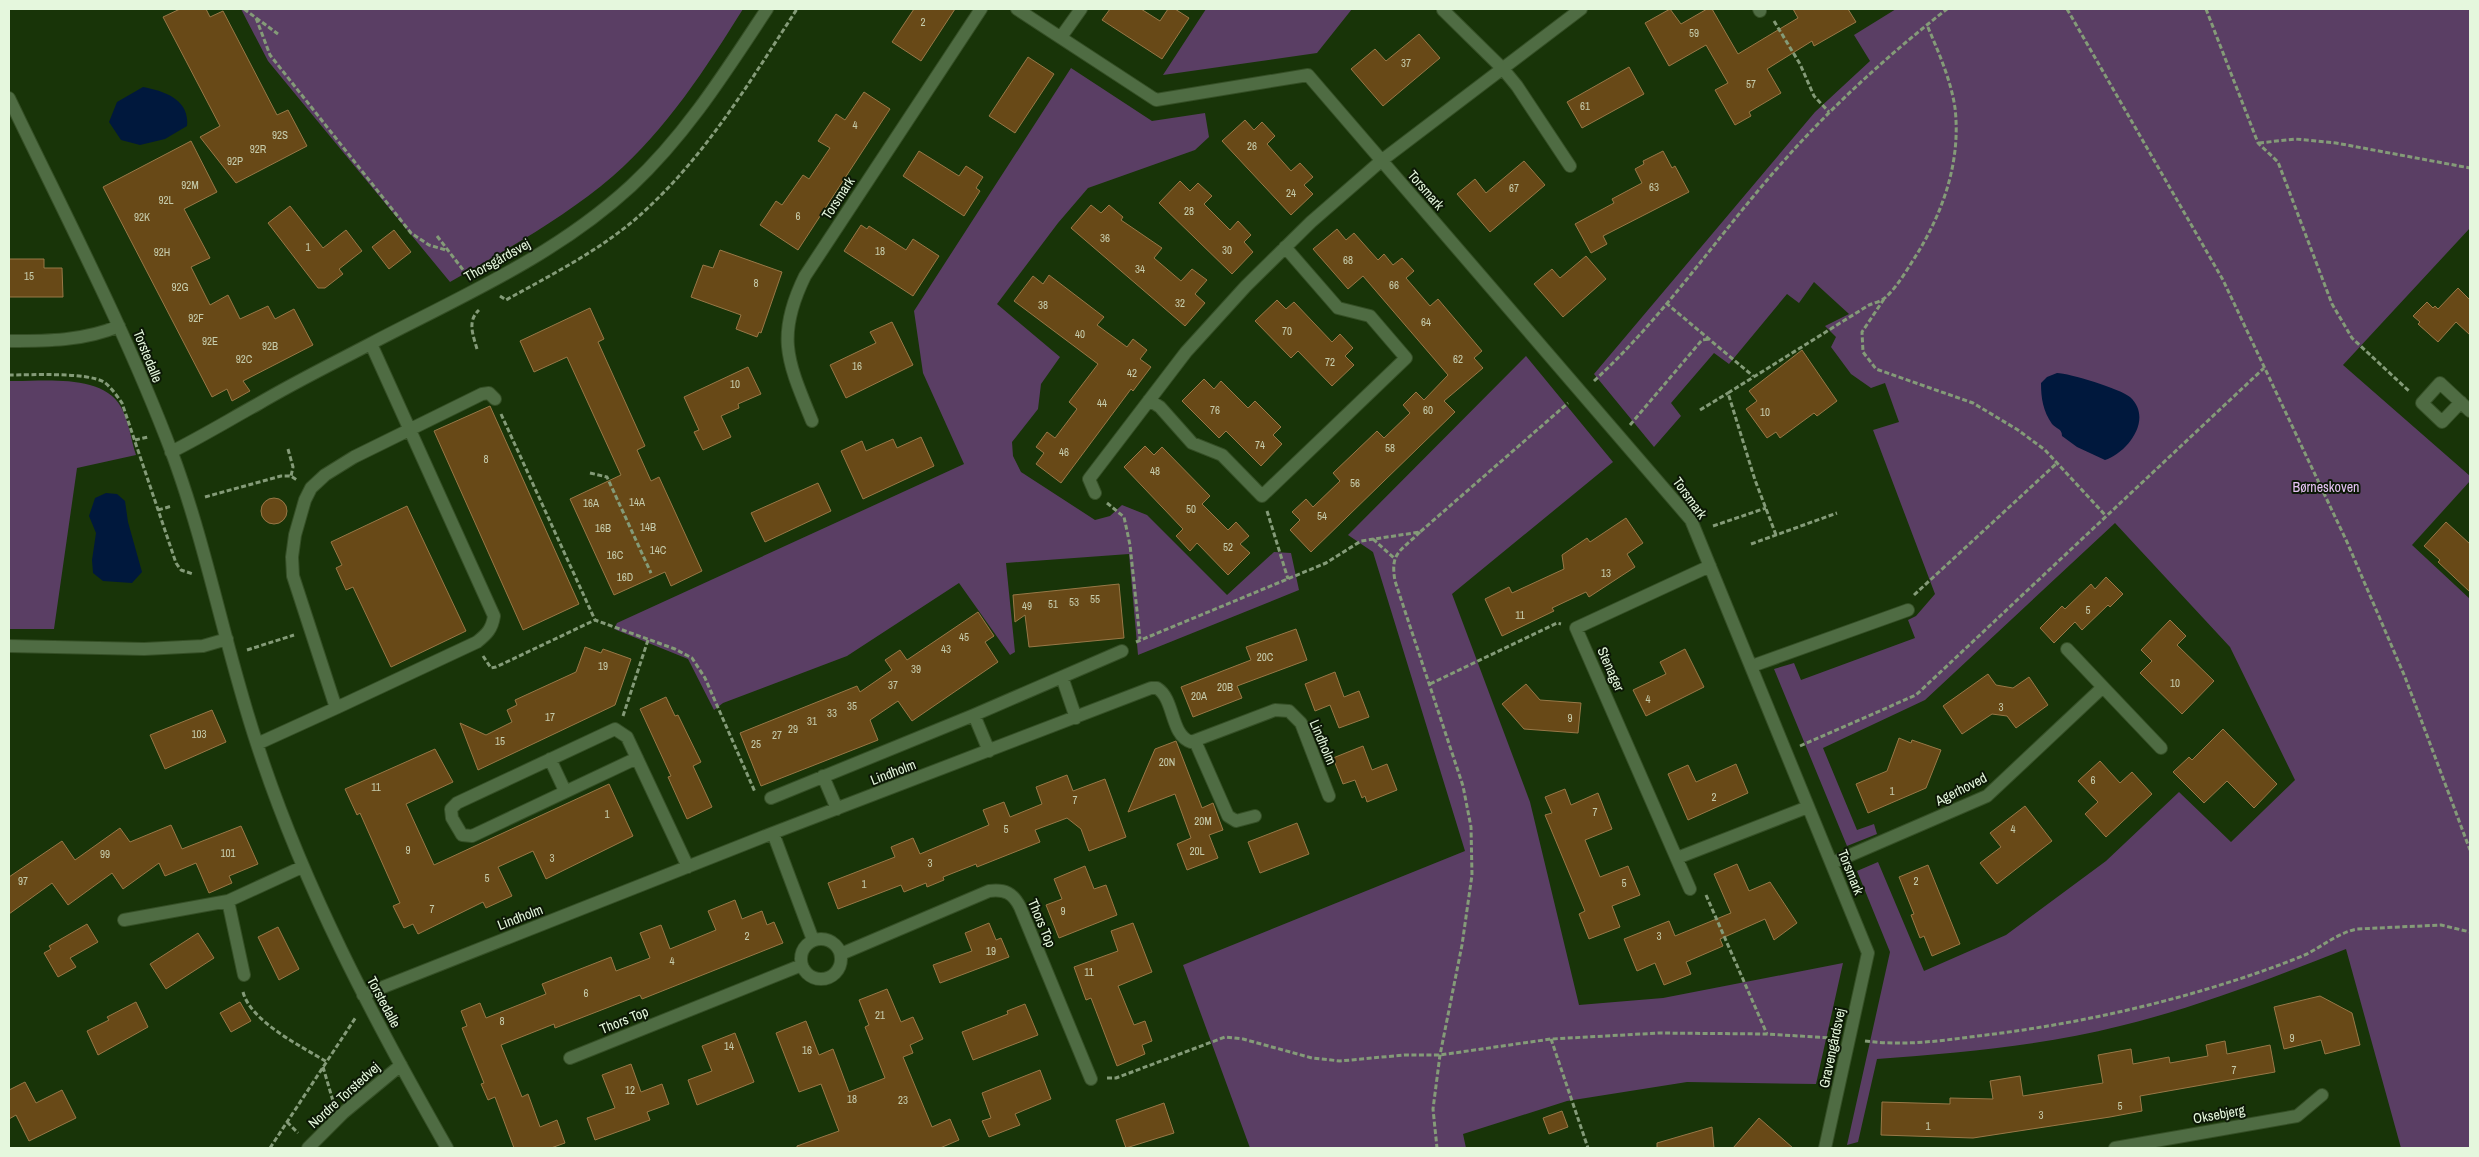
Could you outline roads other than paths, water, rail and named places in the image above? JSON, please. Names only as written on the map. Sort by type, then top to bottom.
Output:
[{"type":"street","name":"Thorsgårdsvej","points":[[171,452],[475,290],[576,232],[631,186],[667,150],[691,121],[767,9]]},
{"type":"street","name":"Torsmark","points":[[812,422],[799,389],[788,350],[786,335],[788,318],[794,297],[804,276],[981,9]]},
{"type":"street","name":"Torsmark","points":[[1017,9],[1156,100],[1308,75],[1691,520],[1868,953]]},
{"type":"street","points":[[1062,38],[1081,9]]},
{"type":"street","points":[[1094,494],[1089,479],[1186,352],[1246,286],[1285,247],[1317,216],[1381,161],[1581,9]]},
{"type":"street","points":[[1444,10],[1504,69],[1540,118],[1570,166]]},
{"type":"street","name":"Torstedalle","points":[[9,98],[120,326],[171,452],[188,501],[257,744],[302,867],[364,998],[447,1148]]},
{"type":"street","points":[[1149,400],[1160,407],[1192,443],[1222,455],[1262,496],[1406,358],[1370,316],[1338,308],[1285,247]]},
{"type":"street","points":[[9,340],[45,341],[97,335],[120,326]]},
{"type":"street","points":[[257,744],[477,642],[487,634],[492,626],[494,616],[371,344]]},
{"type":"street","points":[[2440,383],[2465,407],[2442,422],[2422,403],[2440,383]]},
{"type":"street","points":[[336,708],[293,576],[292,557],[297,526],[310,488],[325,475],[354,457],[410,428],[482,394],[489,393],[495,399]]},
{"type":"street","name":"Stenager","points":[[1690,889],[1576,628],[1710,566]]},
{"type":"street","points":[[1752,666],[1908,610]]},
{"type":"street","points":[[9,646],[153,649],[202,646],[227,639]]},
{"type":"street","points":[[2066,649],[2161,748]]},
{"type":"street","name":"Lindholm","points":[[764,798],[974,715],[1122,651]]},
{"type":"street","points":[[1062,677],[1076,718]]},
{"type":"street","name":"Agerhoved","points":[[1832,863],[1987,796],[2103,687]]},
{"type":"street","name":"Lindholm","points":[[364,998],[773,833],[1156,688],[1164,696],[1181,734],[1187,741],[1196,741],[1275,710],[1289,711],[1301,723],[1329,796]]},
{"type":"street","points":[[974,715],[989,751]]},
{"type":"street","points":[[637,758],[472,836],[465,837],[458,832],[451,813],[456,803],[610,731],[619,731],[627,737],[637,758],[688,867]]},
{"type":"street","points":[[1196,741],[1228,816],[1236,821],[1255,816]]},
{"type":"street","points":[[550,759],[565,792]]},
{"type":"street","points":[[823,776],[837,809]]},
{"type":"street","points":[[1677,858],[1808,807]]},
{"type":"street","points":[[773,833],[814,940]]},
{"type":"street","points":[[124,920],[228,901],[302,867]]},
{"type":"street","name":"Thors Top","points":[[841,954],[989,891],[1000,890],[1008,892],[1020,907],[1091,1079]]},
{"type":"street","points":[[228,901],[244,974]]},
{"type":"street","points":[[826,939],[832,942],[841,954],[842,961],[838,970],[825,979],[810,976],[802,965],[803,950],[814,940],[826,939]]},
{"type":"street","name":"Gravengårdsvej","points":[[1825,1148],[1868,953]]},
{"type":"street","name":"Thors Top","points":[[570,1058],[802,965]]},
{"type":"street","name":"Nordre Torstedvej","points":[[308,1148],[343,1113],[401,1065]]},
{"type":"street","name":"Oksebjerg","points":[[2116,1148],[2297,1116],[2322,1095]]},
{"type":"water","points":[[143,87],[167,94],[180,103],[187,117],[187,126],[165,139],[140,145],[121,140],[109,122],[117,102]]},
{"type":"water","points":[[2057,373],[2095,382],[2130,397],[2137,406],[2139,415],[2138,425],[2135,434],[2122,450],[2105,460],[2077,447],[2062,436],[2061,431],[2052,424],[2046,414],[2041,394],[2041,383],[2047,377]]},
{"type":"water","points":[[106,493],[117,494],[125,501],[128,522],[142,572],[132,583],[103,581],[93,573],[92,560],[96,533],[89,516],[95,498]]},
{"type":"park label","name":"Børneskoven","points":[[2326,487]]}]
